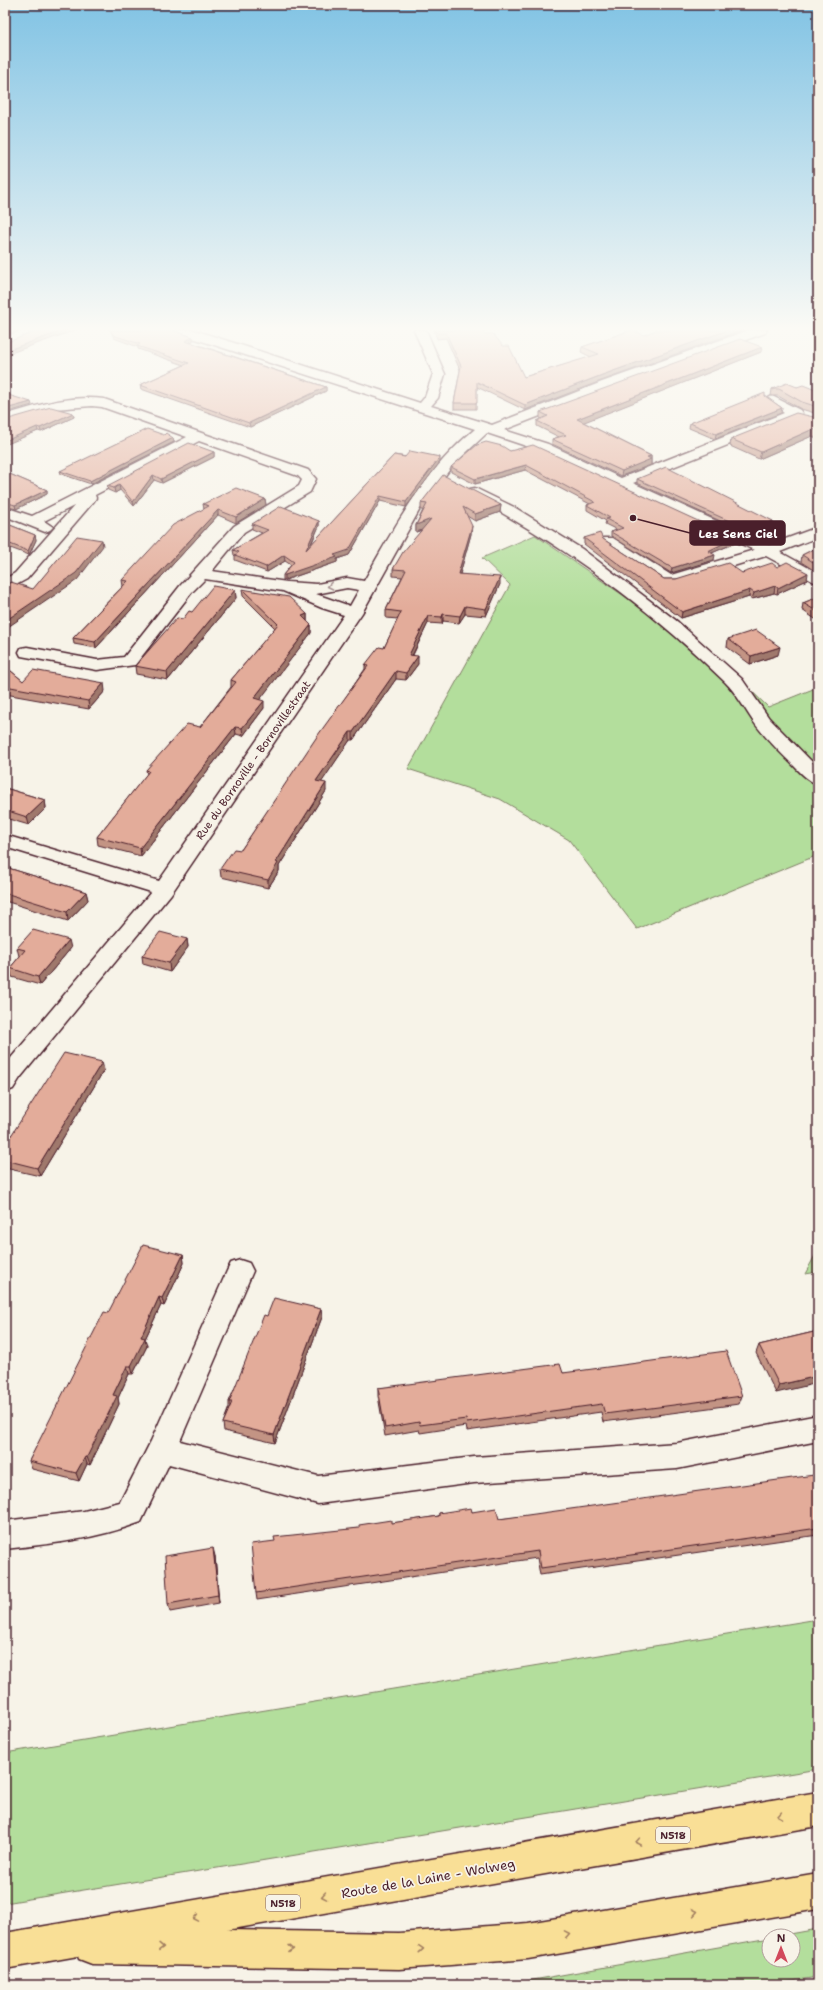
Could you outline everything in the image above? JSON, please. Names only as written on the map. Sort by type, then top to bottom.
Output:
[{"type":"highway","name":"Route de la Laine - Wolweg","points":[[22,1948],[818,1809]]},
{"type":"highway","name":"Route de la Laine - Wolweg","points":[[22,1948],[399,1951],[528,1941],[818,1891]]},
{"type":"street","points":[[27,652],[97,665],[129,661],[186,589],[201,574],[239,529],[302,491],[309,482],[308,477],[303,474],[162,423]]},
{"type":"street","points":[[471,423],[543,447],[623,482],[768,550],[818,579]]},
{"type":"street","name":"Rue du Bornoville - Bornovillestraat","points":[[5,1083],[12,1072],[164,889],[354,613],[409,513],[450,479],[475,436],[506,423]]},
{"type":"street","points":[[623,482],[770,423]]},
{"type":"street","points":[[32,522],[199,436]]},
{"type":"street","points":[[450,479],[505,507],[551,535],[634,595],[733,679],[763,722],[795,758],[818,778]]},
{"type":"street","points":[[5,586],[21,576],[58,532],[100,487]]},
{"type":"street","points":[[5,511],[58,532]]},
{"type":"street","points":[[608,541],[669,581],[768,550],[818,532]]},
{"type":"street","points":[[201,574],[287,587],[317,589],[347,583],[369,587]]},
{"type":"street","points":[[287,587],[328,605],[354,613]]},
{"type":"street","points":[[5,841],[164,889]]},
{"type":"street","points":[[5,1536],[90,1524],[116,1518],[130,1512],[162,1449],[240,1271]]},
{"type":"street","points":[[162,1449],[318,1490],[474,1470],[677,1456],[818,1428]]},
{"type":"green space","points":[[535,535],[649,613],[736,676],[768,707],[818,687],[818,855],[637,929],[569,840],[500,799],[408,769],[510,585],[482,558]]},
{"type":"green space","points":[[818,1250],[818,1272],[805,1274]]},
{"type":"green space","points":[[818,1619],[818,1769],[5,1903],[5,1753]]},
{"type":"green space","points":[[818,1929],[818,1977],[765,1985],[505,1985],[761,1939],[761,1968],[801,1968],[801,1932]]},
{"type":"building","points":[[5,423],[51,423],[40,428],[37,427],[5,441]]},
{"type":"building","points":[[541,423],[585,423],[651,456],[647,457],[651,459],[622,471],[552,439],[566,435]]},
{"type":"building","points":[[690,423],[744,423],[716,434]]},
{"type":"building","points":[[771,423],[818,423],[818,431],[813,429],[761,452],[731,439]]},
{"type":"building","points":[[147,429],[164,435],[166,433],[173,438],[90,481],[60,471]]},
{"type":"building","points":[[486,442],[502,446],[510,451],[533,445],[735,538],[708,551],[715,555],[672,568],[611,532],[623,528],[606,519],[610,518],[587,505],[595,502],[526,465],[475,479],[451,467],[477,445]]},
{"type":"building","points":[[189,443],[214,452],[161,479],[153,475],[133,502],[119,485],[114,488],[107,486]]},
{"type":"building","points":[[410,451],[440,457],[406,502],[380,496],[349,550],[334,555],[337,557],[285,575],[283,575],[294,562],[284,555],[266,567],[235,555],[239,552],[233,550],[268,530],[252,524],[281,506],[319,521],[306,550],[394,455],[405,457]]},
{"type":"building","points":[[666,467],[773,521],[751,531],[637,479]]},
{"type":"building","points":[[5,472],[47,490],[15,505],[5,502]]},
{"type":"building","points":[[443,475],[501,505],[475,514],[463,507],[472,526],[458,574],[500,577],[486,609],[465,606],[460,616],[443,614],[442,617],[428,616],[409,655],[418,656],[406,673],[396,671],[353,732],[350,732],[316,781],[326,783],[276,862],[278,863],[268,880],[220,869],[234,849],[241,850],[318,735],[368,666],[365,665],[379,647],[384,648],[401,612],[386,610],[406,570],[393,569],[403,552],[431,519],[416,525],[427,504],[421,503]]},
{"type":"building","points":[[236,488],[265,499],[236,517],[218,510],[95,642],[73,638],[128,581],[122,580],[173,525],[209,506],[203,504]]},
{"type":"building","points":[[5,523],[35,535],[28,551],[5,542]]},
{"type":"building","points":[[600,533],[603,539],[664,579],[676,579],[728,563],[742,573],[772,563],[777,567],[787,562],[808,573],[778,588],[775,586],[754,593],[750,590],[682,612],[584,538]]},
{"type":"building","points":[[77,536],[102,540],[76,573],[5,621],[5,585],[11,582],[33,589]]},
{"type":"building","points":[[818,547],[818,565],[802,555]]},
{"type":"building","points":[[213,586],[235,590],[167,672],[135,666],[177,618],[183,619],[189,611],[192,612]]},
{"type":"building","points":[[242,589],[289,597],[307,614],[302,616],[311,625],[254,698],[264,701],[242,728],[235,727],[140,848],[97,837],[149,771],[146,770],[187,724],[200,727],[236,682],[231,680],[278,624]]},
{"type":"building","points":[[818,597],[818,612],[803,603]]},
{"type":"building","points":[[756,630],[780,647],[751,656],[728,639]]},
{"type":"building","points":[[5,666],[23,681],[33,670],[104,683],[88,701],[5,686]]},
{"type":"building","points":[[5,788],[45,800],[27,817],[5,810]]},
{"type":"building","points":[[5,867],[86,892],[67,912],[5,893]]},
{"type":"building","points":[[33,930],[69,940],[38,977],[10,968],[25,950],[17,948]]},
{"type":"building","points":[[160,932],[187,939],[169,963],[142,956]]},
{"type":"building","points":[[64,1053],[102,1062],[37,1168],[5,1160],[5,1145]]},
{"type":"building","points":[[143,1245],[183,1255],[162,1298],[159,1297],[141,1337],[145,1338],[131,1366],[127,1366],[113,1395],[117,1396],[87,1457],[85,1457],[76,1473],[29,1461],[104,1312],[108,1313]]},
{"type":"building","points":[[274,1298],[321,1309],[274,1435],[223,1423],[232,1402],[229,1402],[264,1315],[267,1316]]},
{"type":"building","points":[[818,1331],[818,1376],[779,1385],[759,1345]]},
{"type":"building","points":[[726,1351],[742,1396],[605,1414],[602,1404],[467,1423],[466,1419],[420,1425],[419,1422],[385,1428],[378,1388],[560,1364],[563,1373]]},
{"type":"building","points":[[814,1475],[818,1486],[818,1528],[541,1568],[538,1551],[256,1593],[251,1544],[275,1541],[274,1537],[359,1528],[359,1525],[391,1520],[391,1523],[439,1516],[439,1513],[471,1508],[472,1512],[496,1508],[499,1519]]},
{"type":"building","points":[[213,1548],[218,1595],[168,1604],[165,1556]]},
{"type":"place","name":"Les Sens Ciel","points":[[633,518]]}]
